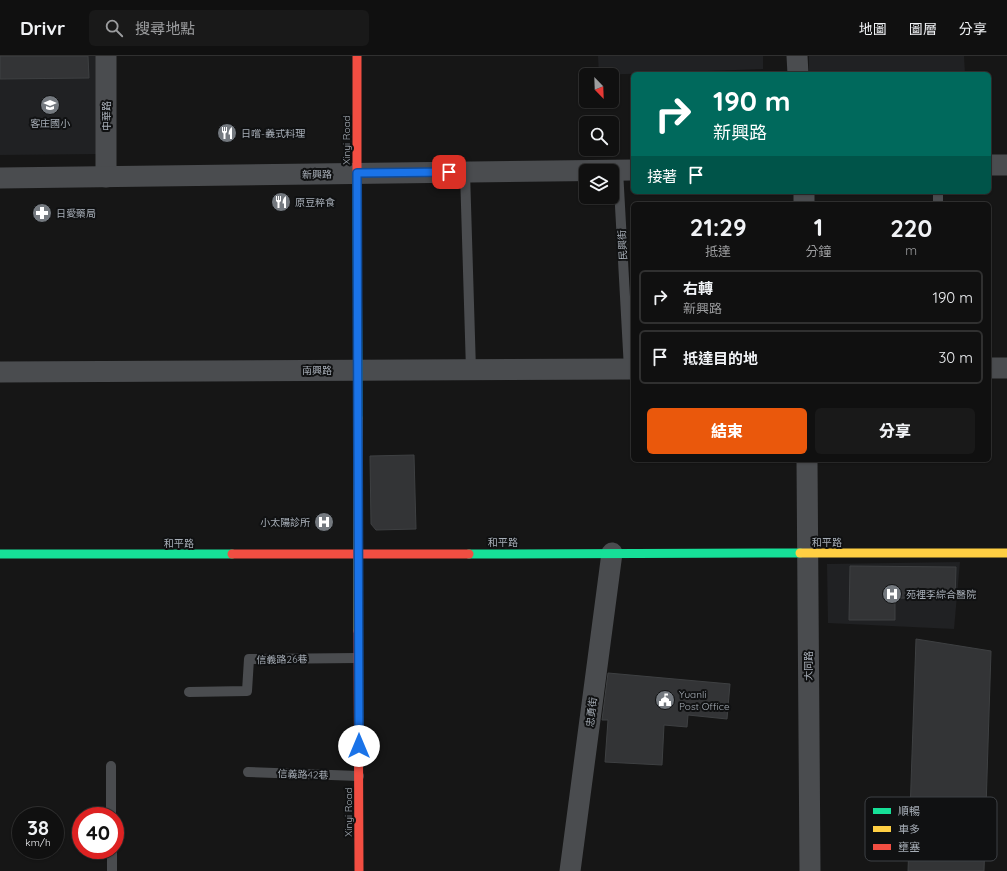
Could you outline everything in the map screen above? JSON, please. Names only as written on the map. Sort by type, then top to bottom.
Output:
[{"type":"street","name":"中華路","points":[[106,56],[106,176]]},
{"type":"street","name":"Xinyi Road","points":[[357,56],[359,871]]},
{"type":"street","points":[[797,56],[798,72]]},
{"type":"street","points":[[991,165],[1007,165]]},
{"type":"street","name":"新興路","points":[[0,178],[626,170]]},
{"type":"street","points":[[991,368],[1007,368]]},
{"type":"street","name":"南興路","points":[[0,372],[631,369]]},
{"type":"street","name":"大同路","points":[[807,462],[810,871]]},
{"type":"street","name":"忠勇街","points":[[570,871],[612,553]]},
{"type":"street","name":"和平路","points":[[0,554],[1007,553]]},
{"type":"lane","name":"民興街","points":[[626,170],[631,369]]},
{"type":"lane","points":[[465,172],[471,370]]},
{"type":"lane","name":"信義路26巷","points":[[190,692],[247,691],[249,659],[358,658]]},
{"type":"lane","points":[[111,766],[111,807]]},
{"type":"lane","name":"信義路42巷","points":[[248,772],[359,776]]},
{"type":"lane","points":[[112,859],[112,871]]},
{"type":"shaded area","name":"客庄國小","points":[[0,56],[99,56],[100,154],[0,155]]},
{"type":"shaded area","points":[[598,56],[763,56],[763,69],[631,72],[631,74],[619,74],[619,68],[599,68]]},
{"type":"shaded area","points":[[809,56],[964,56],[965,72],[809,72]]},
{"type":"shaded area","name":"苑裡李綜合醫院","points":[[960,562],[954,629],[828,623],[827,564]]},
{"type":"building","points":[[0,56],[88,56],[89,78],[0,79]]},
{"type":"building","points":[[414,455],[416,529],[376,530],[371,524],[370,456]]},
{"type":"building","points":[[850,566],[956,567],[955,599],[895,598],[895,620],[849,620]]},
{"type":"building","points":[[916,639],[991,651],[986,797],[911,797]]},
{"type":"building","name":"Yuanli Post Office","points":[[608,673],[730,684],[727,719],[688,715],[687,727],[664,725],[662,765],[605,762],[608,720],[602,720]]},
{"type":"building","points":[[908,861],[984,861],[984,871],[908,871]]},
{"type":"traffic: fast","points":[[357,178],[358,418]]},
{"type":"traffic: fast","points":[[469,554],[800,553]]},
{"type":"traffic: fast","points":[[0,554],[232,554]]},
{"type":"traffic: slow","points":[[358,418],[358,631]]},
{"type":"traffic: slow","points":[[800,553],[1007,553]]},
{"type":"traffic: jam","points":[[357,56],[357,178]]},
{"type":"traffic: jam","points":[[232,554],[469,554]]},
{"type":"traffic: jam","points":[[358,631],[359,871]]},
{"type":"place","name":"客庄國小","points":[[50,105]]},
{"type":"place","name":"日嚐-義式料理","points":[[227,133]]},
{"type":"place","name":"原豆粹食","points":[[281,202]]},
{"type":"place","name":"日愛藥局","points":[[42,213]]},
{"type":"place","name":"小太陽診所","points":[[324,522]]},
{"type":"place","name":"苑裡李綜合醫院","points":[[892,594]]},
{"type":"place","name":"Yuanli Post Office","points":[[665,700]]},
{"type":"route","points":[[359,746],[357,173],[449,172]]}]
